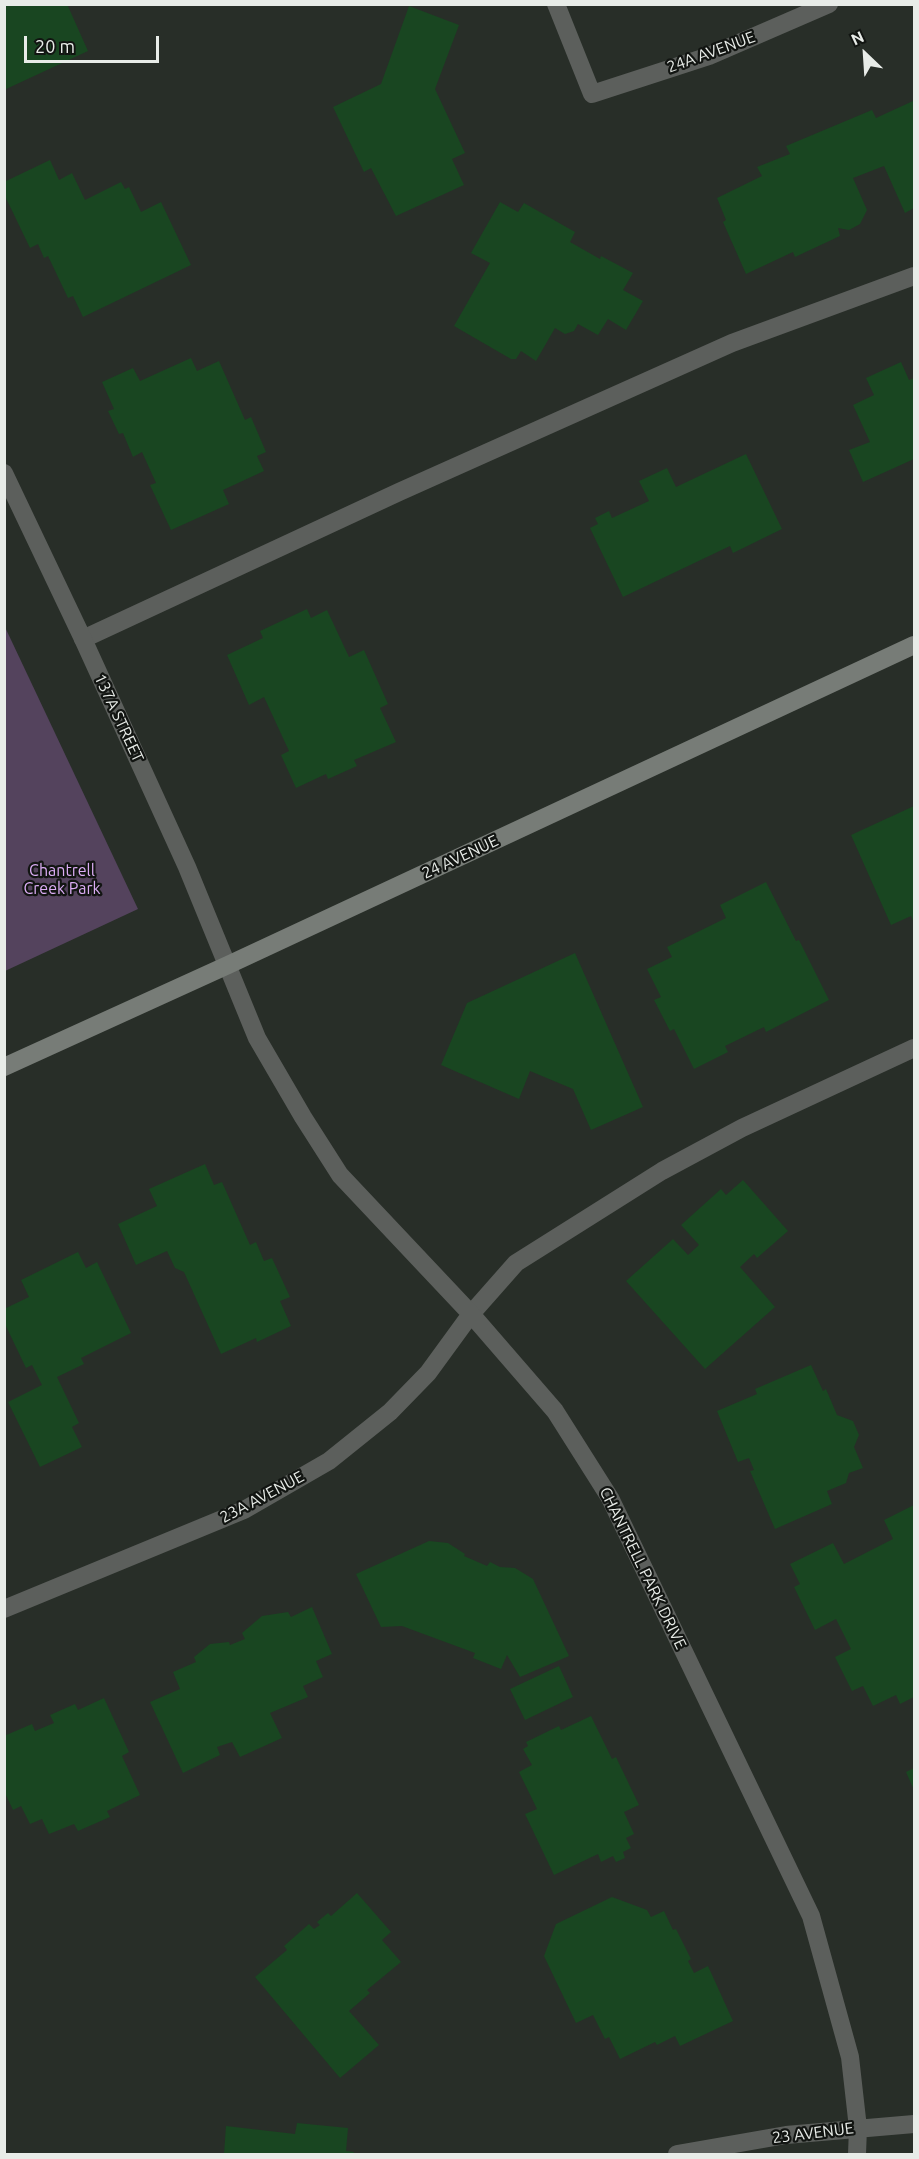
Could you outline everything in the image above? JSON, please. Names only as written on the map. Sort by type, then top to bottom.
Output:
[{"type":"main road","name":"24 AVENUE","points":[[4,1067],[915,645]]},
{"type":"street","name":"24A AVENUE","points":[[556,4],[592,94],[709,56],[829,4]]},
{"type":"street","points":[[83,639],[388,497],[732,343],[915,276]]},
{"type":"street","name":"137A STREET","points":[[4,473],[187,867],[228,965]]},
{"type":"street","name":"CHANTRELL PARK DRIVE","points":[[228,965],[257,1038],[340,1175],[471,1314],[555,1411],[610,1498],[811,1916],[850,2057],[858,2128],[857,2154]]},
{"type":"street","name":"23A AVENUE","points":[[4,1609],[244,1510],[329,1461],[397,1404],[428,1373],[471,1314],[516,1263],[662,1171],[742,1128],[915,1048]]},
{"type":"street","name":"23 AVENUE","points":[[677,2154],[786,2135],[915,2124]]},
{"type":"green space","name":"Chantrell Creek Park","points":[[4,625],[138,909],[5,971],[4,971]]},
{"type":"building","points":[[4,4],[67,4],[88,51],[4,90]]},
{"type":"building","points":[[409,6],[459,25],[435,89],[465,153],[452,159],[464,185],[396,216],[371,168],[364,172],[333,107],[381,84]]},
{"type":"building","points":[[913,101],[914,208],[905,213],[884,166],[853,178],[867,210],[860,224],[849,230],[838,228],[840,236],[795,257],[793,252],[746,274],[723,222],[726,220],[717,198],[762,176],[757,167],[790,154],[786,146],[872,110],[876,118]]},
{"type":"building","points":[[50,160],[59,180],[72,173],[85,200],[121,182],[125,189],[129,187],[141,212],[161,202],[191,265],[83,317],[73,296],[68,298],[48,256],[44,258],[38,244],[30,248],[4,194],[4,182]]},
{"type":"building","points":[[500,202],[518,212],[524,203],[575,232],[570,242],[600,259],[601,256],[633,273],[623,290],[643,301],[626,330],[608,319],[598,335],[578,324],[574,331],[565,334],[555,328],[536,361],[521,351],[516,359],[511,359],[454,326],[490,263],[471,253]]},
{"type":"building","points":[[191,358],[197,371],[219,361],[245,420],[251,417],[266,452],[257,456],[264,471],[223,490],[229,504],[171,530],[150,485],[156,483],[142,452],[133,457],[123,433],[119,434],[108,411],[114,409],[102,382],[133,368],[140,381]]},
{"type":"building","points":[[901,362],[909,380],[914,378],[914,459],[863,482],[849,450],[870,442],[853,405],[874,395],[866,378]]},
{"type":"building","points":[[746,454],[782,529],[733,553],[730,546],[623,597],[590,528],[598,524],[595,518],[609,511],[612,518],[649,501],[639,481],[667,468],[676,487]]},
{"type":"building","points":[[307,609],[311,618],[327,610],[349,657],[364,650],[388,704],[380,708],[396,742],[354,760],[357,766],[328,779],[326,774],[296,788],[281,755],[289,751],[264,697],[249,705],[227,655],[263,638],[260,631]]},
{"type":"building","points":[[914,806],[914,923],[911,916],[891,925],[851,835]]},
{"type":"building","points":[[766,882],[829,1000],[766,1032],[764,1027],[725,1046],[728,1052],[694,1069],[674,1029],[670,1031],[654,1000],[661,997],[647,969],[672,957],[667,947],[726,918],[720,905]]},
{"type":"building","points":[[575,953],[643,1107],[591,1130],[573,1089],[530,1071],[519,1099],[441,1065],[467,1003]]},
{"type":"building","points":[[205,1164],[214,1185],[222,1182],[250,1245],[256,1242],[264,1261],[272,1258],[290,1297],[280,1301],[291,1326],[257,1342],[256,1338],[221,1354],[184,1272],[175,1268],[167,1251],[136,1265],[118,1224],[157,1206],[149,1189]]},
{"type":"building","points":[[743,1180],[788,1231],[757,1258],[754,1254],[740,1267],[775,1307],[705,1369],[626,1281],[673,1239],[688,1255],[699,1245],[681,1225],[721,1189],[726,1195]]},
{"type":"building","points":[[78,1252],[86,1268],[97,1262],[131,1333],[81,1358],[84,1364],[57,1377],[79,1423],[72,1427],[82,1447],[40,1467],[8,1402],[42,1385],[32,1365],[26,1368],[4,1322],[4,1309],[29,1297],[21,1280]]},
{"type":"building","points":[[811,1365],[823,1391],[826,1389],[837,1415],[853,1421],[859,1435],[854,1447],[863,1468],[849,1473],[846,1483],[827,1491],[832,1504],[775,1529],[750,1471],[754,1470],[749,1458],[738,1462],[717,1411],[757,1394],[755,1389]]},
{"type":"building","points":[[914,1505],[914,1697],[900,1704],[896,1695],[873,1706],[863,1686],[852,1691],[835,1657],[851,1649],[836,1619],[815,1630],[794,1587],[800,1584],[790,1564],[833,1543],[844,1564],[893,1539],[884,1520]]},
{"type":"building","points":[[429,1541],[448,1543],[465,1554],[464,1556],[487,1566],[490,1562],[500,1567],[515,1568],[533,1579],[569,1656],[520,1677],[507,1655],[501,1669],[473,1658],[475,1653],[402,1626],[381,1627],[356,1574]]},
{"type":"building","points":[[312,1607],[332,1654],[316,1661],[323,1677],[303,1686],[308,1697],[270,1713],[282,1738],[240,1757],[232,1742],[217,1747],[220,1755],[183,1773],[150,1702],[180,1689],[173,1672],[196,1662],[194,1657],[210,1644],[229,1642],[230,1645],[245,1639],[242,1633],[262,1616],[288,1612],[291,1617]]},
{"type":"building","points":[[559,1666],[573,1697],[525,1720],[510,1689]]},
{"type":"building","points":[[104,1698],[129,1752],[122,1756],[140,1795],[107,1811],[110,1817],[78,1831],[74,1824],[49,1834],[42,1819],[30,1824],[21,1806],[13,1810],[4,1791],[4,1736],[32,1724],[35,1731],[54,1723],[50,1715],[75,1704],[78,1710]]},
{"type":"building","points":[[591,1716],[612,1759],[616,1757],[639,1805],[624,1812],[634,1834],[626,1838],[631,1848],[623,1852],[625,1858],[616,1862],[613,1856],[601,1862],[598,1854],[554,1875],[525,1814],[537,1809],[519,1772],[532,1765],[523,1749],[528,1746],[526,1742],[559,1726],[561,1730]]},
{"type":"building","points":[[914,1768],[914,1790],[906,1772]]},
{"type":"building","points":[[357,1893],[391,1932],[382,1940],[401,1962],[367,1990],[370,1993],[349,2011],[379,2045],[340,2078],[255,1977],[287,1950],[284,1946],[309,1924],[314,1929],[320,1925],[317,1922],[328,1913],[331,1916]]},
{"type":"building","points":[[612,1897],[647,1910],[651,1917],[664,1911],[691,1959],[688,1961],[694,1973],[708,1966],[733,2021],[680,2046],[675,2036],[657,2045],[655,2042],[620,2059],[609,2037],[605,2039],[593,2015],[576,2023],[544,1956],[556,1924]]},
{"type":"building","points":[[297,2123],[348,2128],[346,2151],[354,2152],[353,2154],[224,2154],[226,2126],[295,2134]]}]
